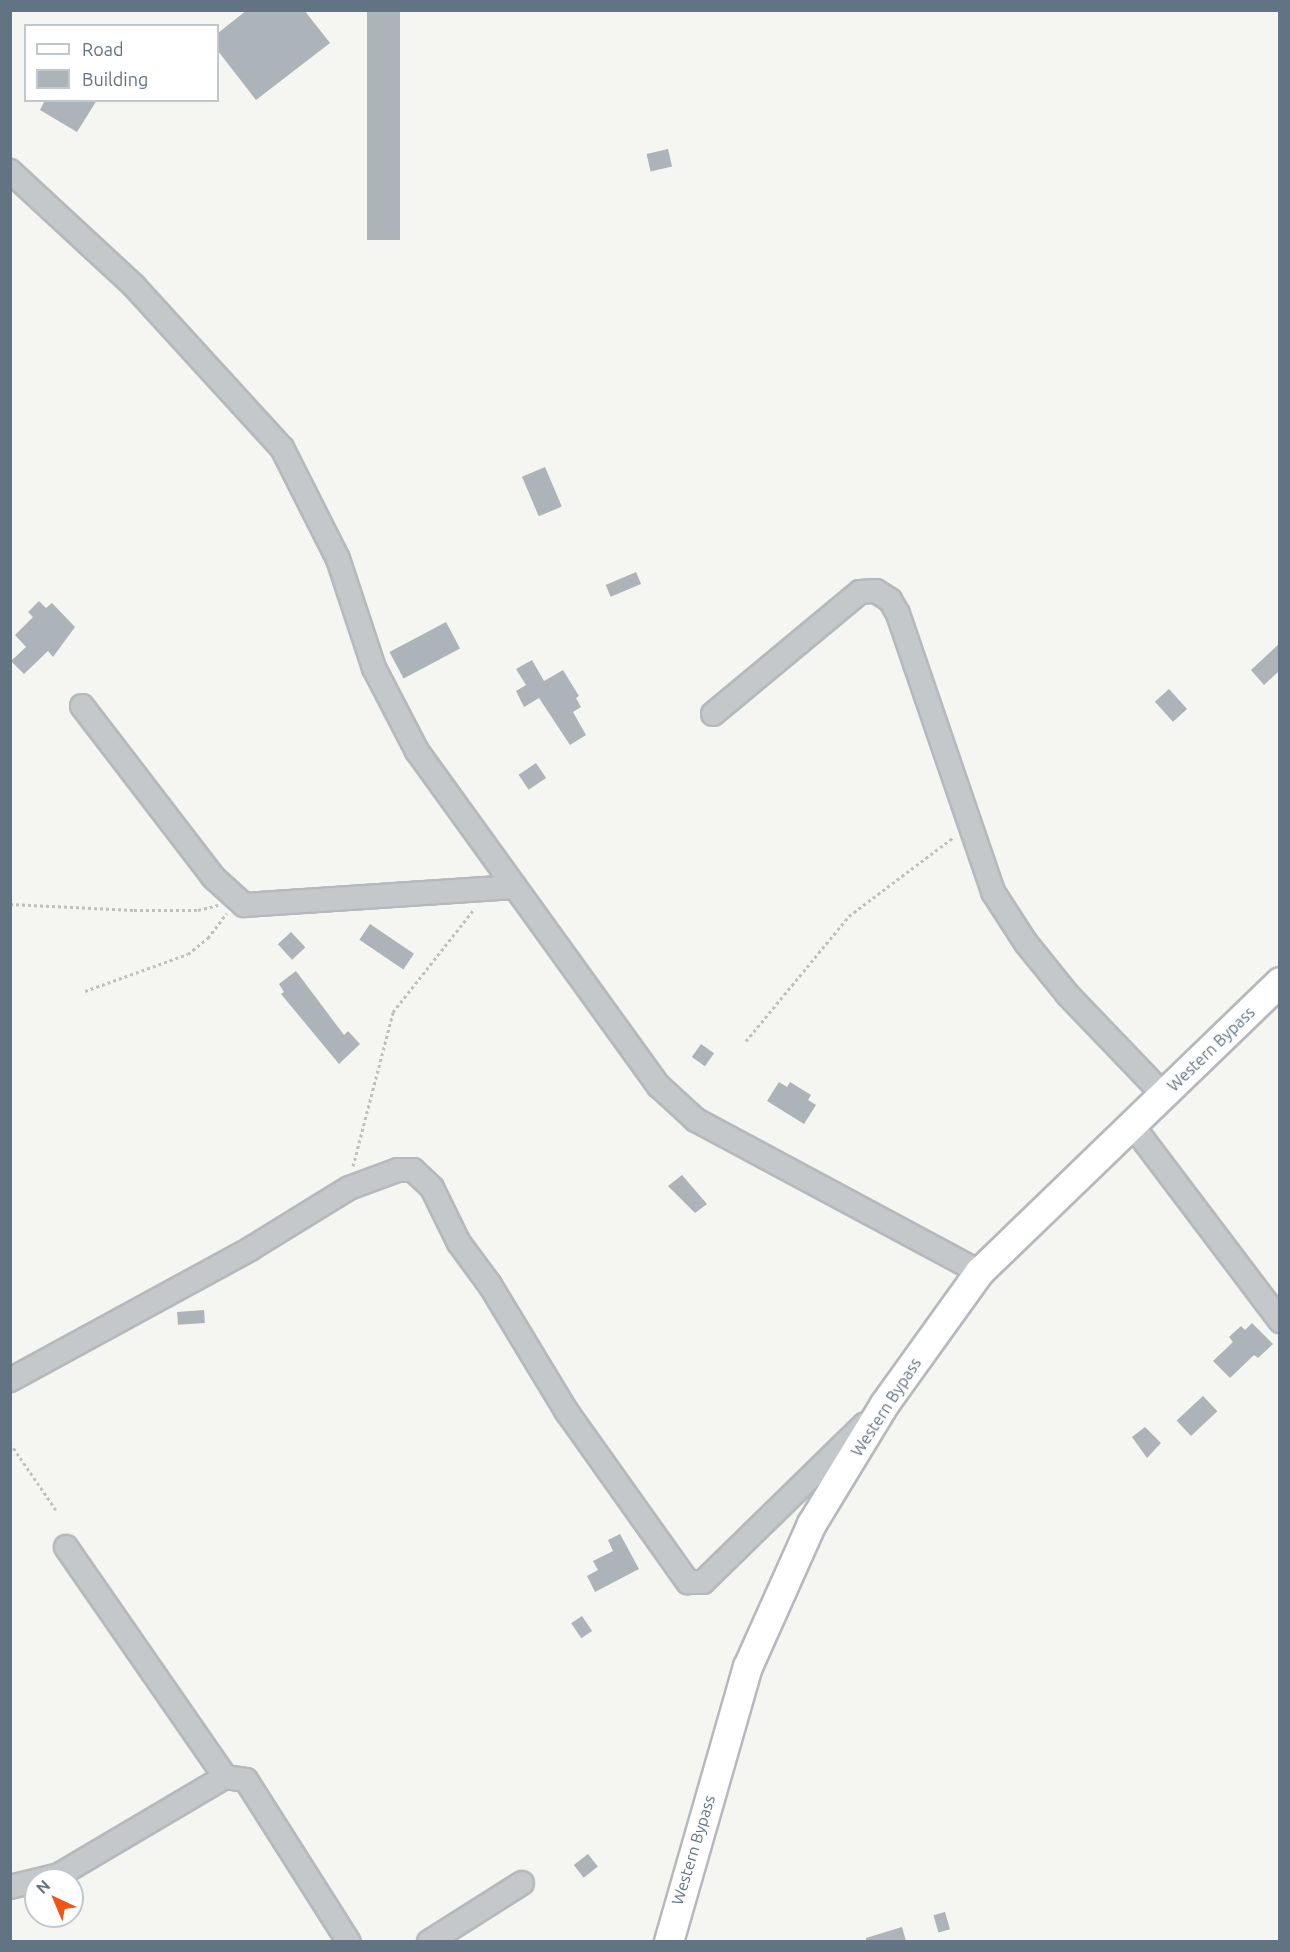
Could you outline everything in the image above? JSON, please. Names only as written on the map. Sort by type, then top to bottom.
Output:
[{"type":"main road","name":"Western Bypass","points":[[669,1941],[748,1667],[812,1524],[885,1404],[980,1272],[1280,982]]},
{"type":"street","points":[[10,171],[126,278],[282,448],[338,559],[365,643],[392,705],[417,751],[659,1086],[696,1120],[980,1272]]},
{"type":"street","points":[[713,714],[860,592],[876,591],[890,600],[898,614],[968,827],[993,892],[1026,943],[1068,995],[1164,1095]]},
{"type":"street","points":[[82,706],[213,877],[236,901],[259,907],[514,887]]},
{"type":"street","points":[[1132,1125],[1280,1321]]},
{"type":"street","points":[[10,1380],[250,1249],[349,1188],[398,1170],[413,1170],[432,1188],[459,1243],[490,1285],[542,1372],[688,1582],[703,1582],[885,1404]]},
{"type":"street","points":[[66,1547],[225,1777]]},
{"type":"street","points":[[10,1887],[59,1875],[225,1777],[246,1780],[349,1941]]},
{"type":"street","points":[[429,1941],[522,1883]]},
{"type":"path","points":[[746,1041],[849,916],[968,827]]},
{"type":"path","points":[[349,1188],[393,1012],[489,889]]},
{"type":"path","points":[[10,904],[198,910],[236,901]]},
{"type":"path","points":[[85,991],[188,954],[208,938],[236,901]]},
{"type":"path","points":[[10,1443],[56,1510]]},
{"type":"building","points":[[247,10],[304,10],[330,43],[256,100],[219,52],[219,32]]},
{"type":"building","points":[[367,10],[400,10],[400,240],[367,240]]},
{"type":"building","points":[[44,102],[96,102],[77,132],[40,110]]},
{"type":"building","points":[[668,149],[672,167],[651,171],[647,154]]},
{"type":"building","points":[[545,467],[562,507],[539,516],[522,477]]},
{"type":"building","points":[[636,572],[641,584],[611,597],[606,585]]},
{"type":"building","points":[[39,601],[46,608],[52,603],[75,627],[53,657],[48,651],[24,674],[11,661],[26,647],[15,635],[33,617],[28,612]]},
{"type":"building","points":[[446,622],[460,648],[404,679],[389,652]]},
{"type":"building","points":[[1280,643],[1280,670],[1264,685],[1251,670]]},
{"type":"building","points":[[532,660],[544,681],[563,670],[579,696],[576,698],[581,707],[573,712],[586,735],[570,745],[539,698],[524,707],[516,691],[526,685],[516,669]]},
{"type":"building","points":[[1169,689],[1187,709],[1173,722],[1155,702]]},
{"type":"building","points":[[536,763],[546,778],[529,790],[519,775]]},
{"type":"building","points":[[370,924],[414,954],[403,969],[359,940]]},
{"type":"building","points":[[291,932],[305,947],[292,960],[278,944]]},
{"type":"building","points":[[296,971],[344,1035],[348,1031],[360,1044],[339,1064],[281,994],[284,992],[279,984]]},
{"type":"building","points":[[701,1044],[714,1053],[705,1066],[692,1057]]},
{"type":"building","points":[[779,1082],[787,1087],[790,1082],[811,1095],[808,1100],[816,1105],[804,1124],[767,1101]]},
{"type":"building","points":[[682,1175],[707,1204],[695,1213],[668,1186]]},
{"type":"building","points":[[204,1310],[205,1323],[178,1325],[177,1312]]},
{"type":"building","points":[[1252,1323],[1273,1344],[1258,1358],[1254,1355],[1230,1378],[1213,1361],[1233,1342],[1229,1337],[1241,1326],[1245,1330]]},
{"type":"building","points":[[1203,1396],[1217,1411],[1191,1436],[1177,1421]]},
{"type":"building","points":[[1145,1427],[1161,1443],[1147,1458],[1132,1437]]},
{"type":"building","points":[[620,1534],[639,1569],[595,1592],[587,1576],[598,1570],[593,1561],[613,1551],[608,1540]]},
{"type":"building","points":[[582,1616],[592,1631],[581,1638],[571,1623]]},
{"type":"building","points":[[588,1854],[598,1867],[584,1878],[574,1865]]},
{"type":"building","points":[[945,1912],[950,1929],[938,1933],[933,1915]]},
{"type":"building","points":[[902,1927],[906,1941],[866,1941],[866,1938]]}]
